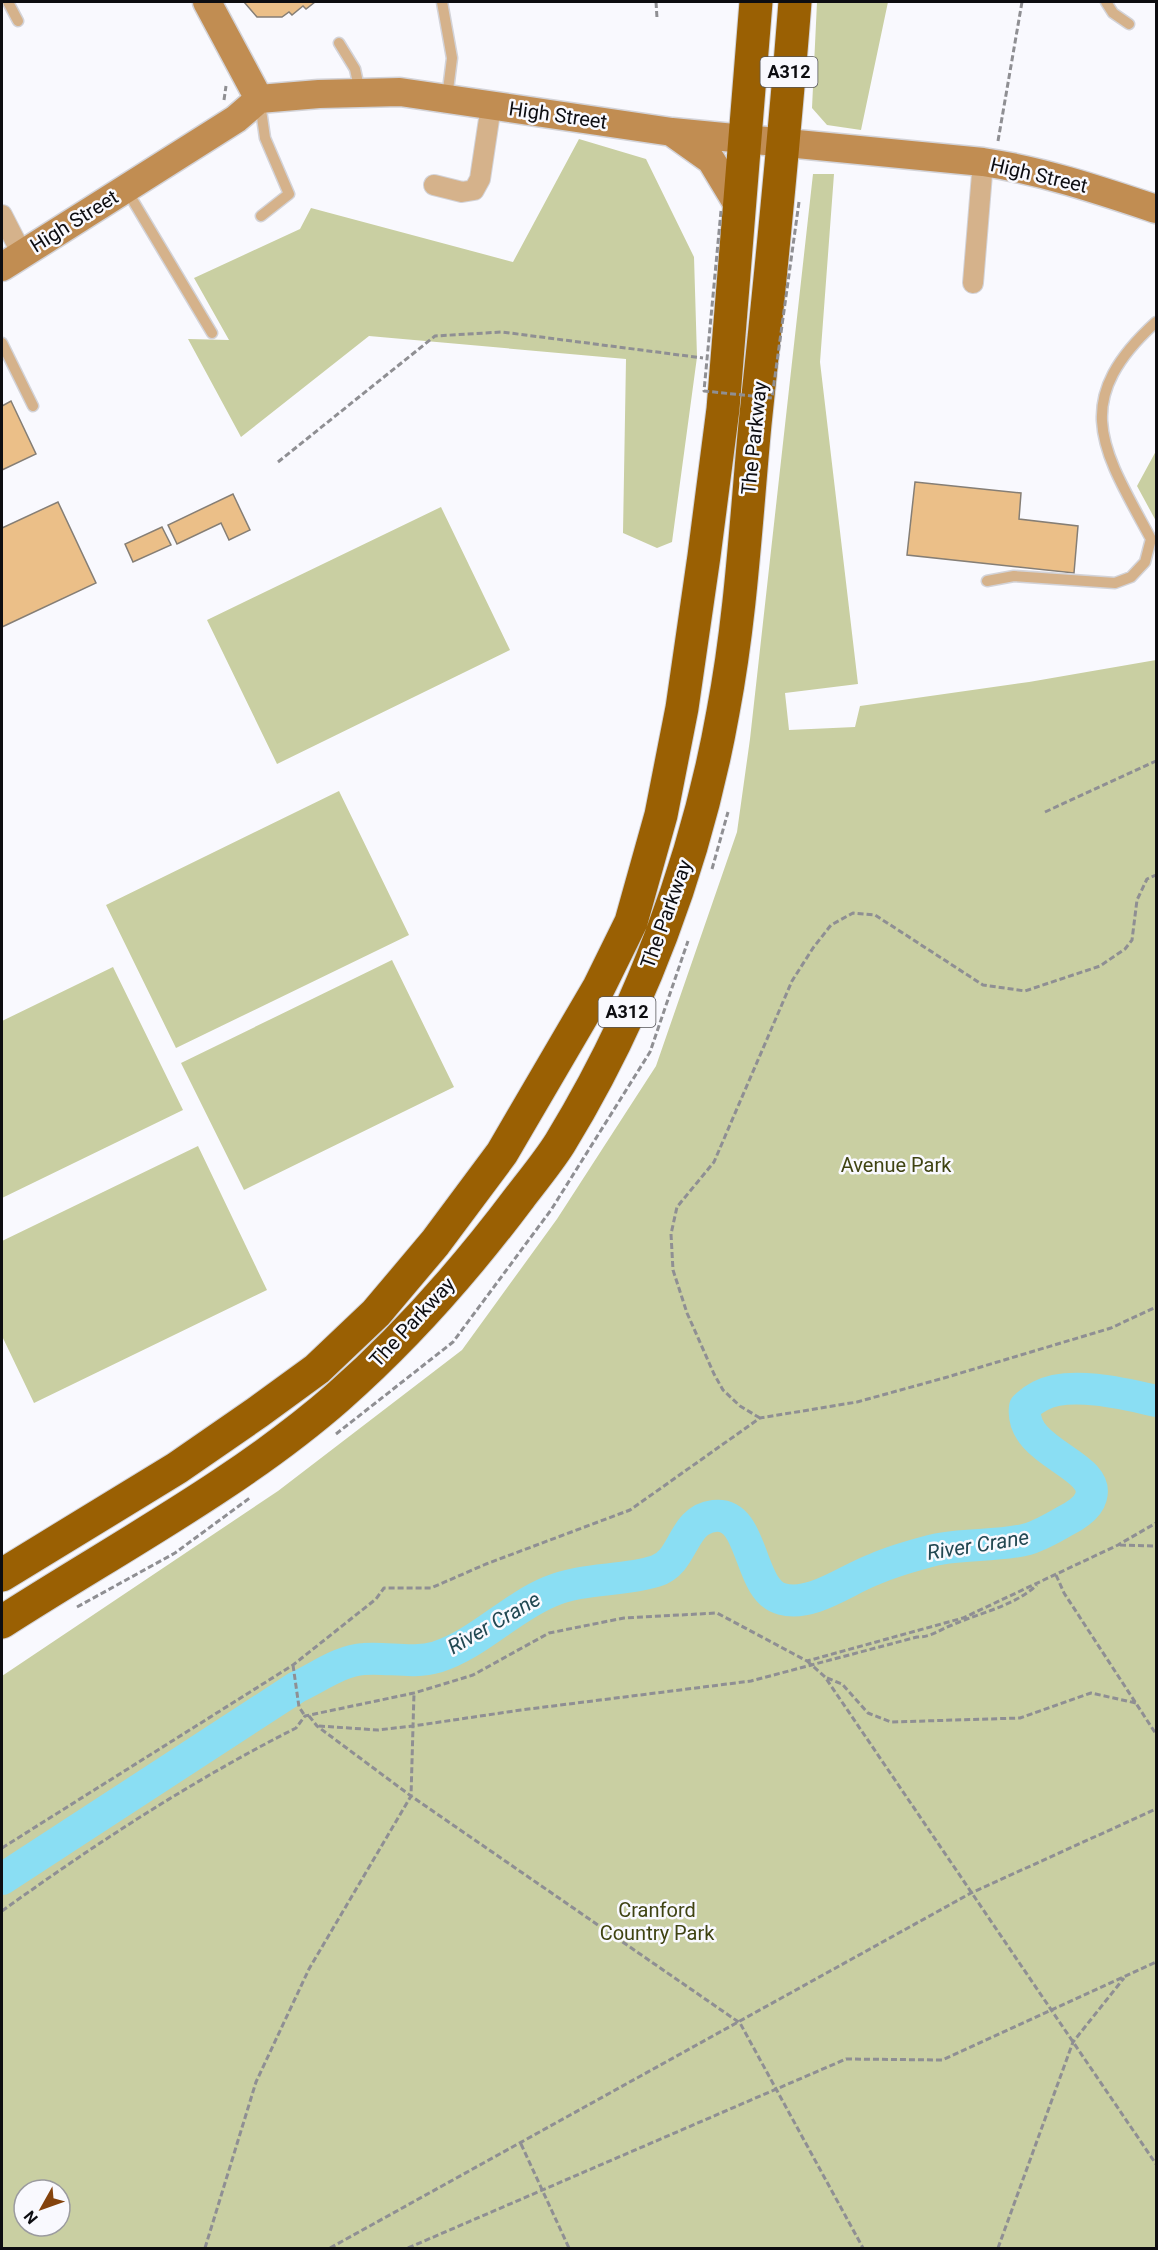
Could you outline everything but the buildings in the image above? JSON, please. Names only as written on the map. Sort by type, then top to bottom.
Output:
[{"type":"highway","name":"The Parkway","points":[[2,1622],[197,1499],[275,1446],[336,1399],[430,1306],[498,1227],[558,1146],[601,1068],[673,905],[701,812],[724,710],[741,572],[765,140],[756,2]]},
{"type":"highway","name":"The Parkway","points":[[2,1575],[177,1468],[258,1412],[316,1369],[376,1313],[435,1243],[502,1153],[599,987],[631,922],[661,815],[682,708],[723,409],[730,210],[765,140],[793,2]]},
{"type":"street","points":[[207,2],[260,99]]},
{"type":"street","name":"High Street","points":[[12,261],[236,119],[260,99],[360,92],[400,92],[447,98],[672,132],[988,162],[1082,184],[1156,209]]},
{"type":"street","points":[[434,185],[462,192],[474,190],[480,179],[491,106]]},
{"type":"street","points":[[672,132],[711,160],[730,188],[730,210]]},
{"type":"street","points":[[973,284],[988,162]]},
{"type":"street","points":[[2,215],[12,261]]},
{"type":"lane","points":[[8,2],[18,21]]},
{"type":"lane","points":[[442,2],[452,58],[447,98]]},
{"type":"lane","points":[[1106,2],[1113,13],[1129,24]]},
{"type":"lane","points":[[339,43],[355,69],[360,92]]},
{"type":"lane","points":[[260,99],[265,138],[289,194],[261,216]]},
{"type":"lane","points":[[126,189],[212,333]]},
{"type":"lane","points":[[987,581],[1014,576],[1115,583],[1131,577],[1145,562],[1151,539],[1107,453],[1100,417],[1110,377],[1131,346],[1156,322]]},
{"type":"lane","points":[[2,343],[33,406]]},
{"type":"path","points":[[656,2],[657,18]]},
{"type":"path","points":[[988,162],[1022,2]]},
{"type":"path","points":[[730,210],[704,391],[772,398],[799,202],[801,208],[794,278]]},
{"type":"path","points":[[278,462],[435,336],[502,332],[707,359]]},
{"type":"path","points":[[1046,812],[1156,761]]},
{"type":"path","points":[[710,876],[724,832],[730,803]]},
{"type":"path","points":[[760,1418],[740,1406],[723,1390],[714,1374],[687,1313],[673,1270],[670,1234],[677,1207],[714,1162],[792,981],[813,948],[831,925],[852,913],[875,915],[983,985],[1025,991],[1100,966],[1125,949],[1132,940],[1137,900],[1147,879],[1156,875]]},
{"type":"path","points":[[333,1436],[453,1342],[551,1210],[650,1052],[691,931]]},
{"type":"path","points":[[2,1848],[294,1665],[376,1599],[384,1588],[431,1588],[486,1564],[630,1510],[760,1418],[857,1402],[912,1387],[1111,1328],[1156,1307]]},
{"type":"path","points":[[73,1609],[175,1553],[258,1491]]},
{"type":"path","points":[[807,1662],[963,1618],[1118,1545],[1156,1523]]},
{"type":"path","points":[[1118,1545],[1156,1546]]},
{"type":"path","points":[[1056,1575],[1064,1593],[1156,1734]]},
{"type":"path","points":[[317,1726],[378,1730],[751,1681],[917,1637],[930,1637],[952,1625],[991,1612],[1023,1597],[1041,1582]]},
{"type":"path","points":[[2,1911],[60,1869],[244,1755],[296,1728],[307,1716],[414,1693],[473,1675],[549,1633],[624,1618],[717,1613],[807,1662],[825,1677],[1156,2164]]},
{"type":"path","points":[[294,1665],[299,1707],[317,1726],[411,1796],[740,2023],[863,2248]]},
{"type":"path","points":[[825,1677],[842,1684],[868,1713],[891,1722],[1020,1718],[1091,1693],[1137,1703]]},
{"type":"path","points":[[205,2248],[256,2082],[309,1970],[411,1796],[414,1693]]},
{"type":"path","points":[[330,2248],[740,2023],[971,1893],[1156,1809]]},
{"type":"path","points":[[408,2248],[846,2059],[942,2060],[1156,1962]]},
{"type":"path","points":[[998,2248],[1073,2042],[1126,1976]]},
{"type":"path","points":[[521,2143],[569,2248]]},
{"type":"green space","points":[[817,2],[888,2],[861,130],[827,125],[812,108]]},
{"type":"green space","points":[[579,139],[646,159],[694,257],[697,357],[672,542],[657,548],[623,533],[626,359],[369,336],[241,437],[188,339],[229,340],[194,278],[300,229],[311,208],[513,262]]},
{"type":"green space","points":[[813,174],[834,174],[820,362],[858,684],[785,693],[789,730],[855,727],[860,706],[1029,682],[1156,660],[1156,2248],[2,2248],[2,1676],[278,1491],[462,1350],[557,1219],[656,1066],[737,832],[750,739]]},
{"type":"green space","points":[[1156,451],[1156,521],[1137,486]]},
{"type":"green space","points":[[441,507],[510,650],[277,764],[207,620]]},
{"type":"green space","points":[[339,791],[409,935],[176,1048],[106,905]]},
{"type":"green space","points":[[392,960],[454,1087],[244,1190],[181,1063]]},
{"type":"green space","points":[[113,967],[183,1110],[2,1198],[2,1021]]},
{"type":"green space","points":[[198,1146],[267,1290],[34,1403],[2,1336],[2,1241]]},
{"type":"waterway","name":"River Crane","points":[[2,1879],[297,1687],[329,1670],[355,1660],[419,1660],[437,1657],[466,1644],[534,1599],[549,1592],[575,1584],[656,1571],[673,1559],[689,1533],[703,1519],[714,1516],[727,1518],[737,1526],[762,1582],[771,1593],[782,1599],[794,1600],[818,1596],[864,1573],[904,1558],[946,1548],[1017,1541],[1038,1535],[1073,1517],[1084,1508],[1091,1497],[1091,1486],[1084,1475],[1034,1436],[1027,1423],[1025,1407],[1040,1396],[1066,1389],[1098,1390],[1156,1401]]},
{"type":"park label","name":"Avenue Park","points":[[896,1165]]},
{"type":"park label","name":"Cranford Country Park","points":[[657,1922]]}]
